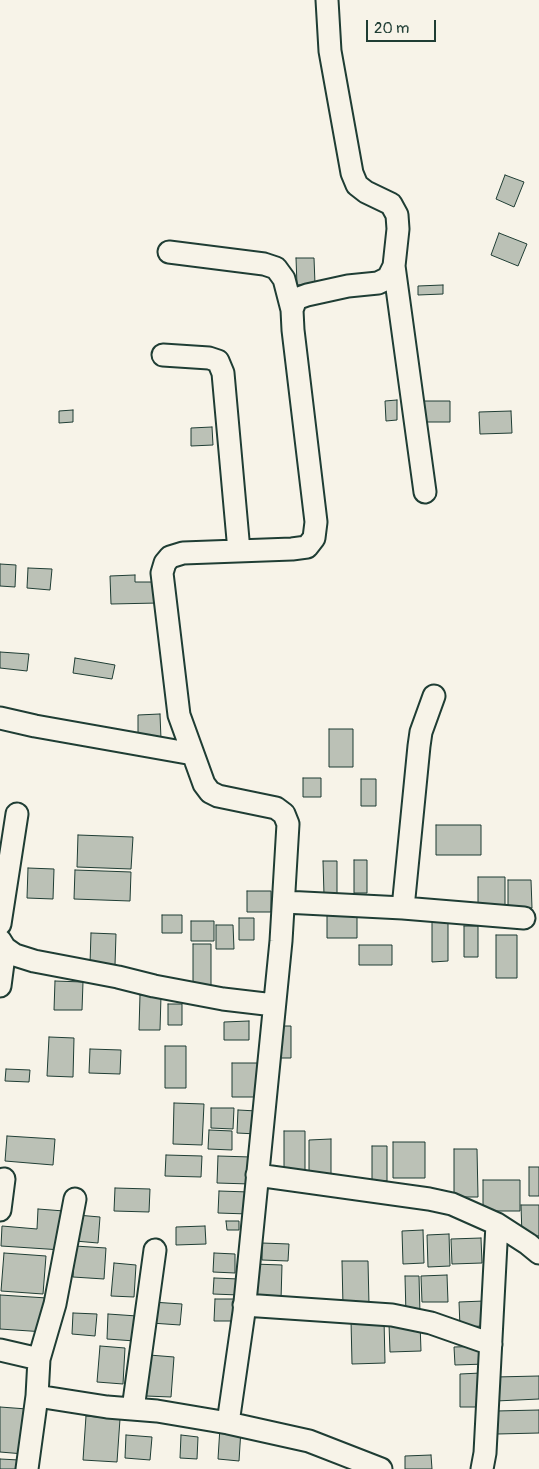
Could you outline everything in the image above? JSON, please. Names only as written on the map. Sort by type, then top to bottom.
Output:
[{"type":"street","points":[[327,0],[330,51],[352,173],[357,185],[366,192],[391,204],[397,215],[398,229],[394,266],[424,492]]},
{"type":"street","points":[[169,252],[264,264],[276,268],[284,279],[292,310],[316,522],[314,538],[307,547],[183,553],[170,557],[164,563],[162,573],[179,715],[204,784],[210,792],[218,796],[276,808],[284,814],[288,824],[281,941],[258,1175],[244,1305],[228,1423]]},
{"type":"street","points":[[292,310],[296,299],[307,294],[348,286],[378,283],[388,278],[394,266]]},
{"type":"street","points":[[163,355],[209,358],[218,361],[222,373],[239,551]]},
{"type":"street","points":[[403,908],[419,746],[434,696]]},
{"type":"street","points":[[0,718],[193,754]]},
{"type":"street","points":[[0,924],[2,897],[17,814]]},
{"type":"street","points":[[284,902],[403,908],[524,918]]},
{"type":"street","points":[[3,944],[16,955],[34,961],[162,988],[223,999],[274,1005]]},
{"type":"street","points":[[0,986],[3,944]]},
{"type":"street","points":[[258,1175],[429,1199],[452,1204],[497,1224],[539,1253]]},
{"type":"street","points":[[0,1210],[4,1179]]},
{"type":"street","points":[[27,1469],[37,1396],[39,1359],[55,1304],[75,1199]]},
{"type":"street","points":[[482,1469],[485,1453],[497,1224]]},
{"type":"street","points":[[133,1409],[154,1250]]},
{"type":"street","points":[[244,1305],[392,1315],[431,1323],[491,1344]]},
{"type":"street","points":[[0,1350],[39,1359]]},
{"type":"street","points":[[37,1396],[107,1408],[157,1411],[228,1423],[309,1441],[381,1469]]},
{"type":"building","points":[[505,175],[524,182],[514,207],[496,199]]},
{"type":"building","points":[[499,233],[527,244],[518,266],[491,255]]},
{"type":"building","points":[[296,258],[314,258],[315,284],[297,285]]},
{"type":"building","points":[[443,285],[443,294],[418,295],[418,286]]},
{"type":"building","points":[[397,400],[397,420],[386,421],[385,401]]},
{"type":"building","points":[[423,401],[450,401],[450,422],[423,422]]},
{"type":"building","points":[[73,410],[73,422],[59,423],[59,411]]},
{"type":"building","points":[[511,411],[512,433],[480,434],[479,412]]},
{"type":"building","points":[[212,427],[213,445],[191,446],[191,428]]},
{"type":"building","points":[[0,564],[16,565],[15,587],[0,586]]},
{"type":"building","points":[[28,568],[52,569],[50,590],[27,588]]},
{"type":"building","points":[[135,575],[135,582],[158,582],[158,603],[111,604],[110,576]]},
{"type":"building","points":[[0,652],[29,654],[27,671],[0,668]]},
{"type":"building","points":[[75,658],[115,665],[112,679],[73,673]]},
{"type":"building","points":[[160,714],[161,739],[138,740],[138,715]]},
{"type":"building","points":[[329,729],[353,729],[353,767],[329,767]]},
{"type":"building","points":[[303,778],[321,778],[321,797],[303,797]]},
{"type":"building","points":[[361,779],[376,779],[376,806],[361,806]]},
{"type":"building","points":[[436,825],[481,825],[481,855],[436,855]]},
{"type":"building","points":[[78,835],[133,837],[131,869],[77,867]]},
{"type":"building","points":[[354,860],[367,860],[367,893],[354,893]]},
{"type":"building","points":[[323,861],[337,861],[337,895],[324,895]]},
{"type":"building","points":[[28,868],[54,869],[53,899],[27,898]]},
{"type":"building","points":[[75,870],[131,872],[130,901],[74,899]]},
{"type":"building","points":[[478,877],[505,877],[505,910],[478,910]]},
{"type":"building","points":[[508,880],[531,880],[532,908],[508,909]]},
{"type":"building","points":[[247,891],[271,891],[271,912],[247,912]]},
{"type":"building","points":[[327,910],[357,910],[357,938],[327,938]]},
{"type":"building","points":[[162,915],[182,915],[182,933],[162,933]]},
{"type":"building","points":[[239,918],[254,918],[254,940],[239,940]]},
{"type":"building","points":[[432,920],[448,920],[448,961],[432,962]]},
{"type":"building","points":[[191,921],[214,921],[214,941],[191,941]]},
{"type":"building","points":[[216,925],[233,925],[234,949],[216,949]]},
{"type":"building","points":[[464,926],[478,926],[478,957],[464,957]]},
{"type":"building","points":[[91,933],[116,934],[115,965],[90,964]]},
{"type":"building","points":[[496,935],[517,935],[517,978],[496,978]]},
{"type":"building","points":[[193,944],[211,944],[211,987],[193,987]]},
{"type":"building","points":[[359,945],[392,945],[392,965],[359,965]]},
{"type":"building","points":[[55,981],[83,982],[82,1010],[54,1010]]},
{"type":"building","points":[[140,995],[161,996],[160,1030],[139,1030]]},
{"type":"building","points":[[168,1004],[182,1004],[182,1025],[168,1025]]},
{"type":"building","points":[[249,1021],[249,1040],[224,1040],[224,1022]]},
{"type":"building","points":[[273,1026],[291,1026],[291,1058],[273,1058]]},
{"type":"building","points":[[49,1037],[74,1038],[73,1077],[47,1076]]},
{"type":"building","points":[[165,1046],[186,1046],[186,1088],[165,1088]]},
{"type":"building","points":[[90,1049],[121,1050],[120,1074],[89,1073]]},
{"type":"building","points":[[232,1063],[262,1063],[262,1097],[232,1097]]},
{"type":"building","points":[[6,1069],[30,1070],[29,1082],[5,1081]]},
{"type":"building","points":[[174,1103],[204,1104],[202,1145],[173,1144]]},
{"type":"building","points":[[211,1108],[234,1108],[233,1129],[211,1128]]},
{"type":"building","points":[[238,1110],[257,1111],[257,1134],[237,1133]]},
{"type":"building","points":[[209,1130],[232,1131],[232,1150],[208,1149]]},
{"type":"building","points":[[284,1131],[305,1131],[305,1176],[284,1176]]},
{"type":"building","points":[[7,1136],[55,1139],[53,1165],[5,1161]]},
{"type":"building","points":[[331,1139],[331,1178],[309,1178],[309,1140]]},
{"type":"building","points":[[393,1142],[425,1142],[425,1178],[393,1178]]},
{"type":"building","points":[[372,1146],[387,1146],[387,1181],[372,1181]]},
{"type":"building","points":[[454,1149],[477,1149],[478,1197],[454,1197]]},
{"type":"building","points":[[166,1155],[202,1156],[201,1177],[165,1176]]},
{"type":"building","points":[[218,1156],[251,1157],[250,1184],[217,1183]]},
{"type":"building","points":[[529,1167],[539,1167],[539,1196],[529,1196]]},
{"type":"building","points":[[483,1180],[520,1180],[520,1211],[483,1211]]},
{"type":"building","points":[[115,1188],[150,1189],[149,1212],[114,1211]]},
{"type":"building","points":[[219,1191],[249,1192],[248,1214],[218,1213]]},
{"type":"building","points":[[521,1205],[539,1205],[539,1236],[522,1236]]},
{"type":"building","points":[[38,1209],[64,1211],[62,1250],[1,1246],[2,1226],[37,1229]]},
{"type":"building","points":[[77,1215],[100,1217],[98,1243],[75,1241]]},
{"type":"building","points":[[226,1221],[239,1221],[239,1230],[227,1230]]},
{"type":"building","points":[[205,1226],[206,1244],[176,1245],[176,1227]]},
{"type":"building","points":[[423,1230],[424,1263],[403,1264],[402,1231]]},
{"type":"building","points":[[449,1234],[450,1266],[428,1267],[427,1235]]},
{"type":"building","points":[[481,1238],[482,1263],[452,1264],[451,1239]]},
{"type":"building","points":[[262,1243],[289,1244],[288,1261],[262,1260]]},
{"type":"building","points":[[75,1246],[106,1248],[104,1279],[73,1277]]},
{"type":"building","points":[[4,1253],[46,1256],[43,1294],[1,1291]]},
{"type":"building","points":[[214,1253],[235,1254],[235,1273],[213,1272]]},
{"type":"building","points":[[342,1261],[368,1261],[369,1305],[343,1306]]},
{"type":"building","points":[[114,1263],[136,1265],[134,1297],[111,1296]]},
{"type":"building","points":[[253,1264],[282,1265],[281,1300],[252,1299]]},
{"type":"building","points":[[447,1275],[448,1302],[422,1302],[421,1276]]},
{"type":"building","points":[[405,1276],[419,1276],[420,1314],[406,1315]]},
{"type":"building","points":[[214,1278],[239,1279],[239,1295],[213,1294]]},
{"type":"building","points":[[0,1295],[47,1298],[45,1332],[0,1329]]},
{"type":"building","points":[[215,1299],[234,1299],[233,1321],[214,1321]]},
{"type":"building","points":[[484,1301],[484,1326],[460,1327],[459,1302]]},
{"type":"building","points":[[152,1302],[182,1304],[180,1325],[151,1323]]},
{"type":"building","points":[[73,1313],[97,1314],[95,1336],[72,1334]]},
{"type":"building","points":[[108,1314],[137,1316],[135,1341],[107,1339]]},
{"type":"building","points":[[384,1319],[385,1363],[352,1364],[351,1320]]},
{"type":"building","points":[[420,1323],[421,1351],[390,1352],[389,1324]]},
{"type":"building","points":[[100,1346],[125,1348],[123,1384],[97,1382]]},
{"type":"building","points":[[486,1346],[486,1364],[455,1365],[454,1347]]},
{"type":"building","points":[[149,1355],[174,1357],[171,1397],[146,1396]]},
{"type":"building","points":[[481,1373],[482,1407],[460,1407],[460,1374]]},
{"type":"building","points":[[539,1376],[539,1399],[496,1401],[495,1377]]},
{"type":"building","points":[[0,1407],[27,1409],[24,1454],[0,1452]]},
{"type":"building","points":[[539,1410],[539,1433],[497,1434],[496,1411]]},
{"type":"building","points":[[86,1416],[120,1419],[117,1462],[83,1460]]},
{"type":"building","points":[[220,1427],[241,1429],[239,1461],[218,1459]]},
{"type":"building","points":[[126,1435],[152,1437],[150,1460],[125,1458]]},
{"type":"building","points":[[181,1435],[198,1437],[197,1459],[180,1458]]},
{"type":"building","points":[[431,1455],[432,1469],[405,1469],[405,1456]]},
{"type":"building","points":[[0,1459],[19,1460],[18,1469],[0,1469]]}]
